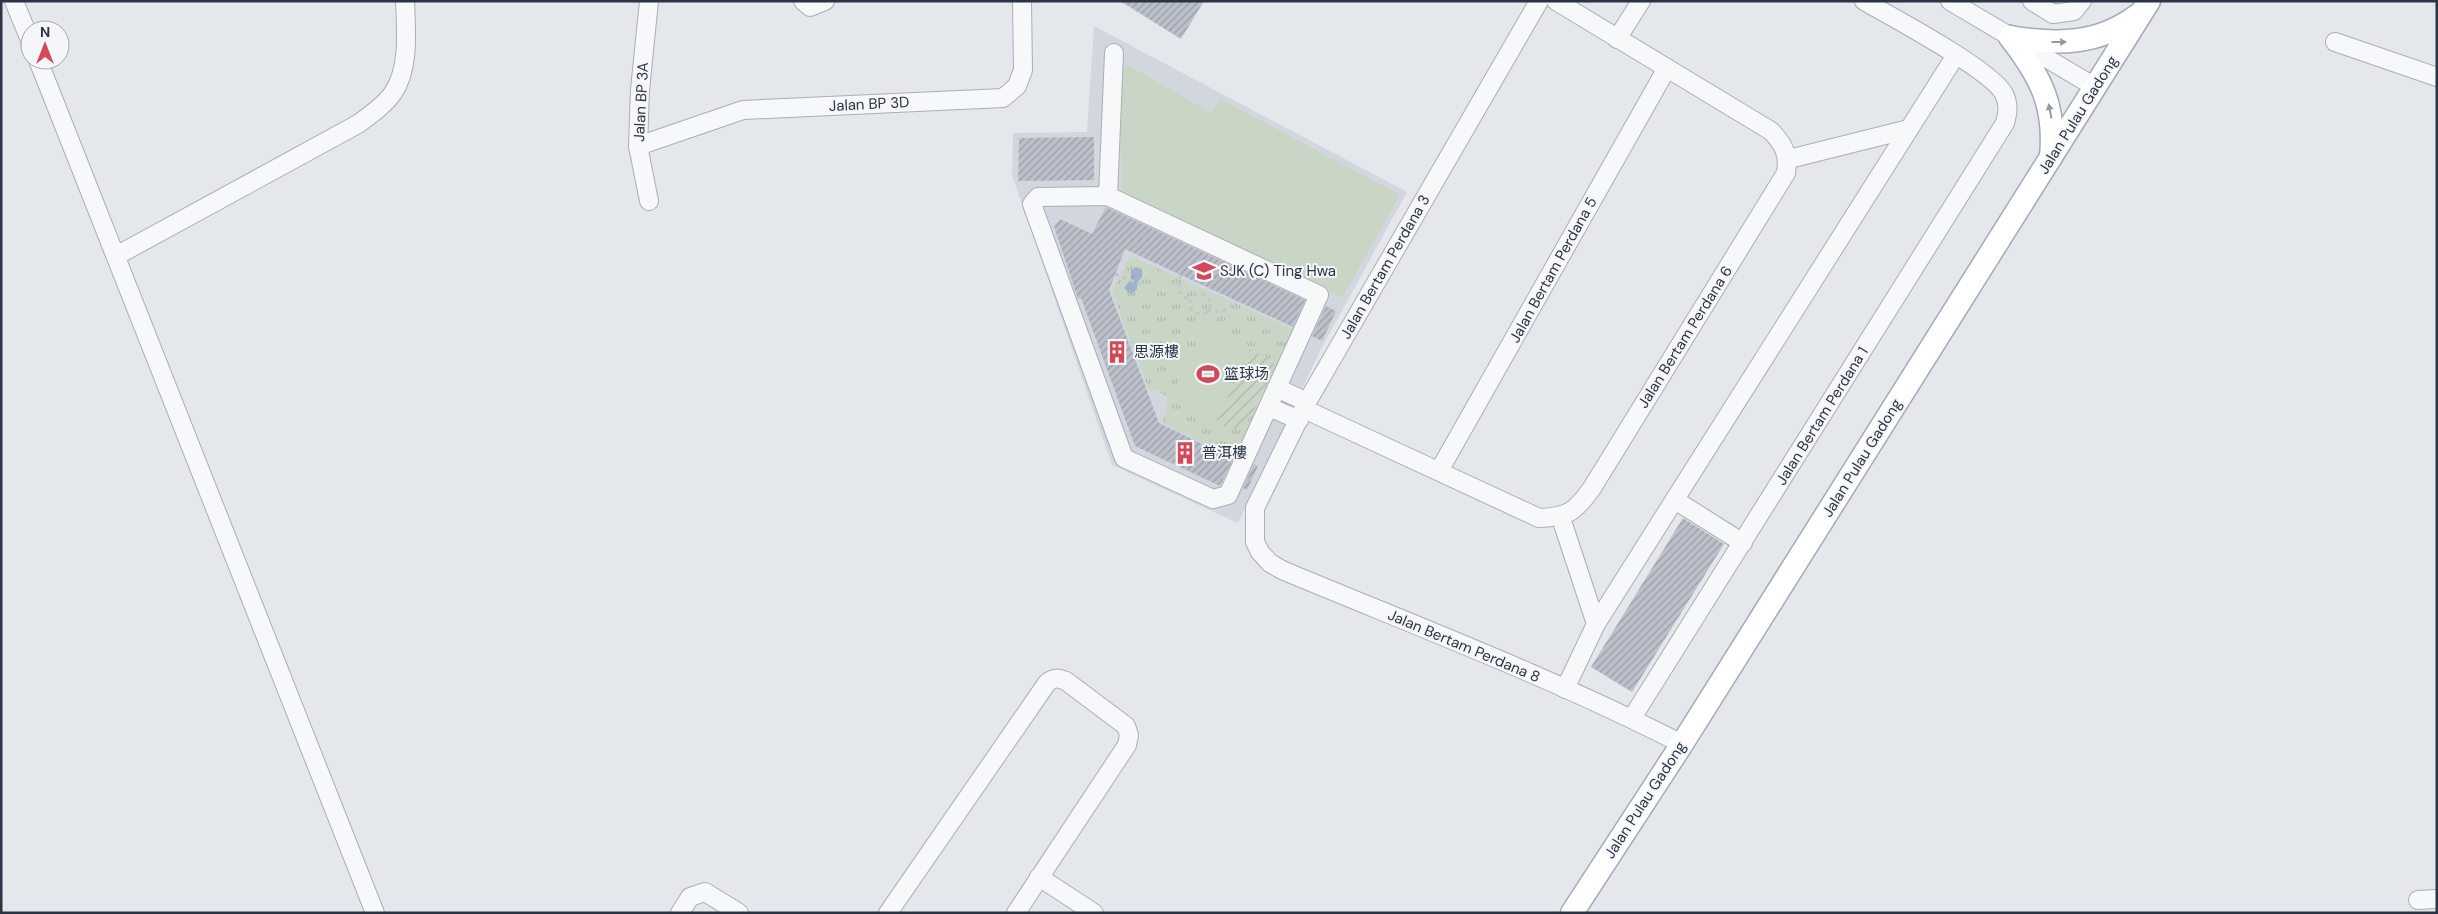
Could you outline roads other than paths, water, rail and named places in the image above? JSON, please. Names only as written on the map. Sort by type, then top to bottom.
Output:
[{"type":"main road","points":[[2010,37],[2057,42],[2089,39],[2117,28],[2146,6]]},
{"type":"main road","name":"Jalan Pulau Gadong","points":[[1572,913],[1682,744],[2146,6]]},
{"type":"main road","points":[[2010,37],[2037,74],[2044,91],[2052,125],[2051,159]]},
{"type":"street","points":[[14,1],[22,20]]},
{"type":"street","points":[[116,256],[358,124],[377,109],[393,93],[402,73],[406,28],[405,1]]},
{"type":"street","name":"Jalan BP 3A","points":[[649,1],[640,90],[638,146],[649,201]]},
{"type":"street","points":[[803,1],[810,7],[825,1]]},
{"type":"street","name":"Jalan BP 3D","points":[[638,146],[742,110],[1003,98],[1017,86],[1023,70],[1022,1]]},
{"type":"street","name":"Jalan Bertam Perdana 3","points":[[1255,542],[1255,508],[1303,410],[1539,1]]},
{"type":"street","points":[[1556,1],[1771,131],[1786,152],[1909,129]]},
{"type":"street","points":[[1618,38],[1641,1]]},
{"type":"street","points":[[1565,689],[1596,624],[1956,55],[1864,1]]},
{"type":"street","points":[[1950,1],[2095,87]]},
{"type":"street","points":[[2032,1],[2053,14],[2074,11],[2082,1]]},
{"type":"street","points":[[2335,42],[2437,77]]},
{"type":"street","points":[[1108,196],[1114,53]]},
{"type":"street","name":"Jalan Bertam Perdana 1","points":[[1632,718],[2001,132],[2008,112],[2008,103],[1997,83],[1956,55]]},
{"type":"street","name":"Jalan Bertam Perdana 5","points":[[1439,471],[1667,68]]},
{"type":"street","points":[[42,70],[375,913]]},
{"type":"street","name":"Jalan Bertam Perdana 6","points":[[1561,518],[1579,507],[1592,488],[1786,173],[1786,152]]},
{"type":"street","points":[[1108,196],[1319,295],[1228,495],[1213,499],[1124,458],[1032,204],[1038,197],[1108,196]]},
{"type":"street","points":[[1277,388],[1303,410],[1539,518],[1561,518],[1596,624]]},
{"type":"street","points":[[1269,406],[1303,410]]},
{"type":"street","points":[[1675,500],[1742,543]]},
{"type":"street","name":"Jalan Bertam Perdana 8","points":[[1255,542],[1260,552],[1270,563],[1282,570],[1632,718],[1682,744]]},
{"type":"street","points":[[888,913],[1047,683],[1052,679],[1058,678],[1066,681],[1126,726],[1129,736],[1127,745],[1016,913]]},
{"type":"street","points":[[1039,877],[1094,913]]},
{"type":"street","points":[[680,913],[690,897],[705,892],[739,913]]},
{"type":"street","points":[[2418,900],[2437,899]]},
{"type":"water","points":[[1136,267],[1142,269],[1142,277],[1137,283],[1137,289],[1132,294],[1124,288],[1131,279],[1131,270]]},
{"type":"place","name":"SJK (C) Ting Hwa","points":[[1204,271]]},
{"type":"place","name":"思源樓","points":[[1117,352]]},
{"type":"place","name":"篮球场","points":[[1208,374]]},
{"type":"place","name":"普洱樓","points":[[1185,453]]}]
